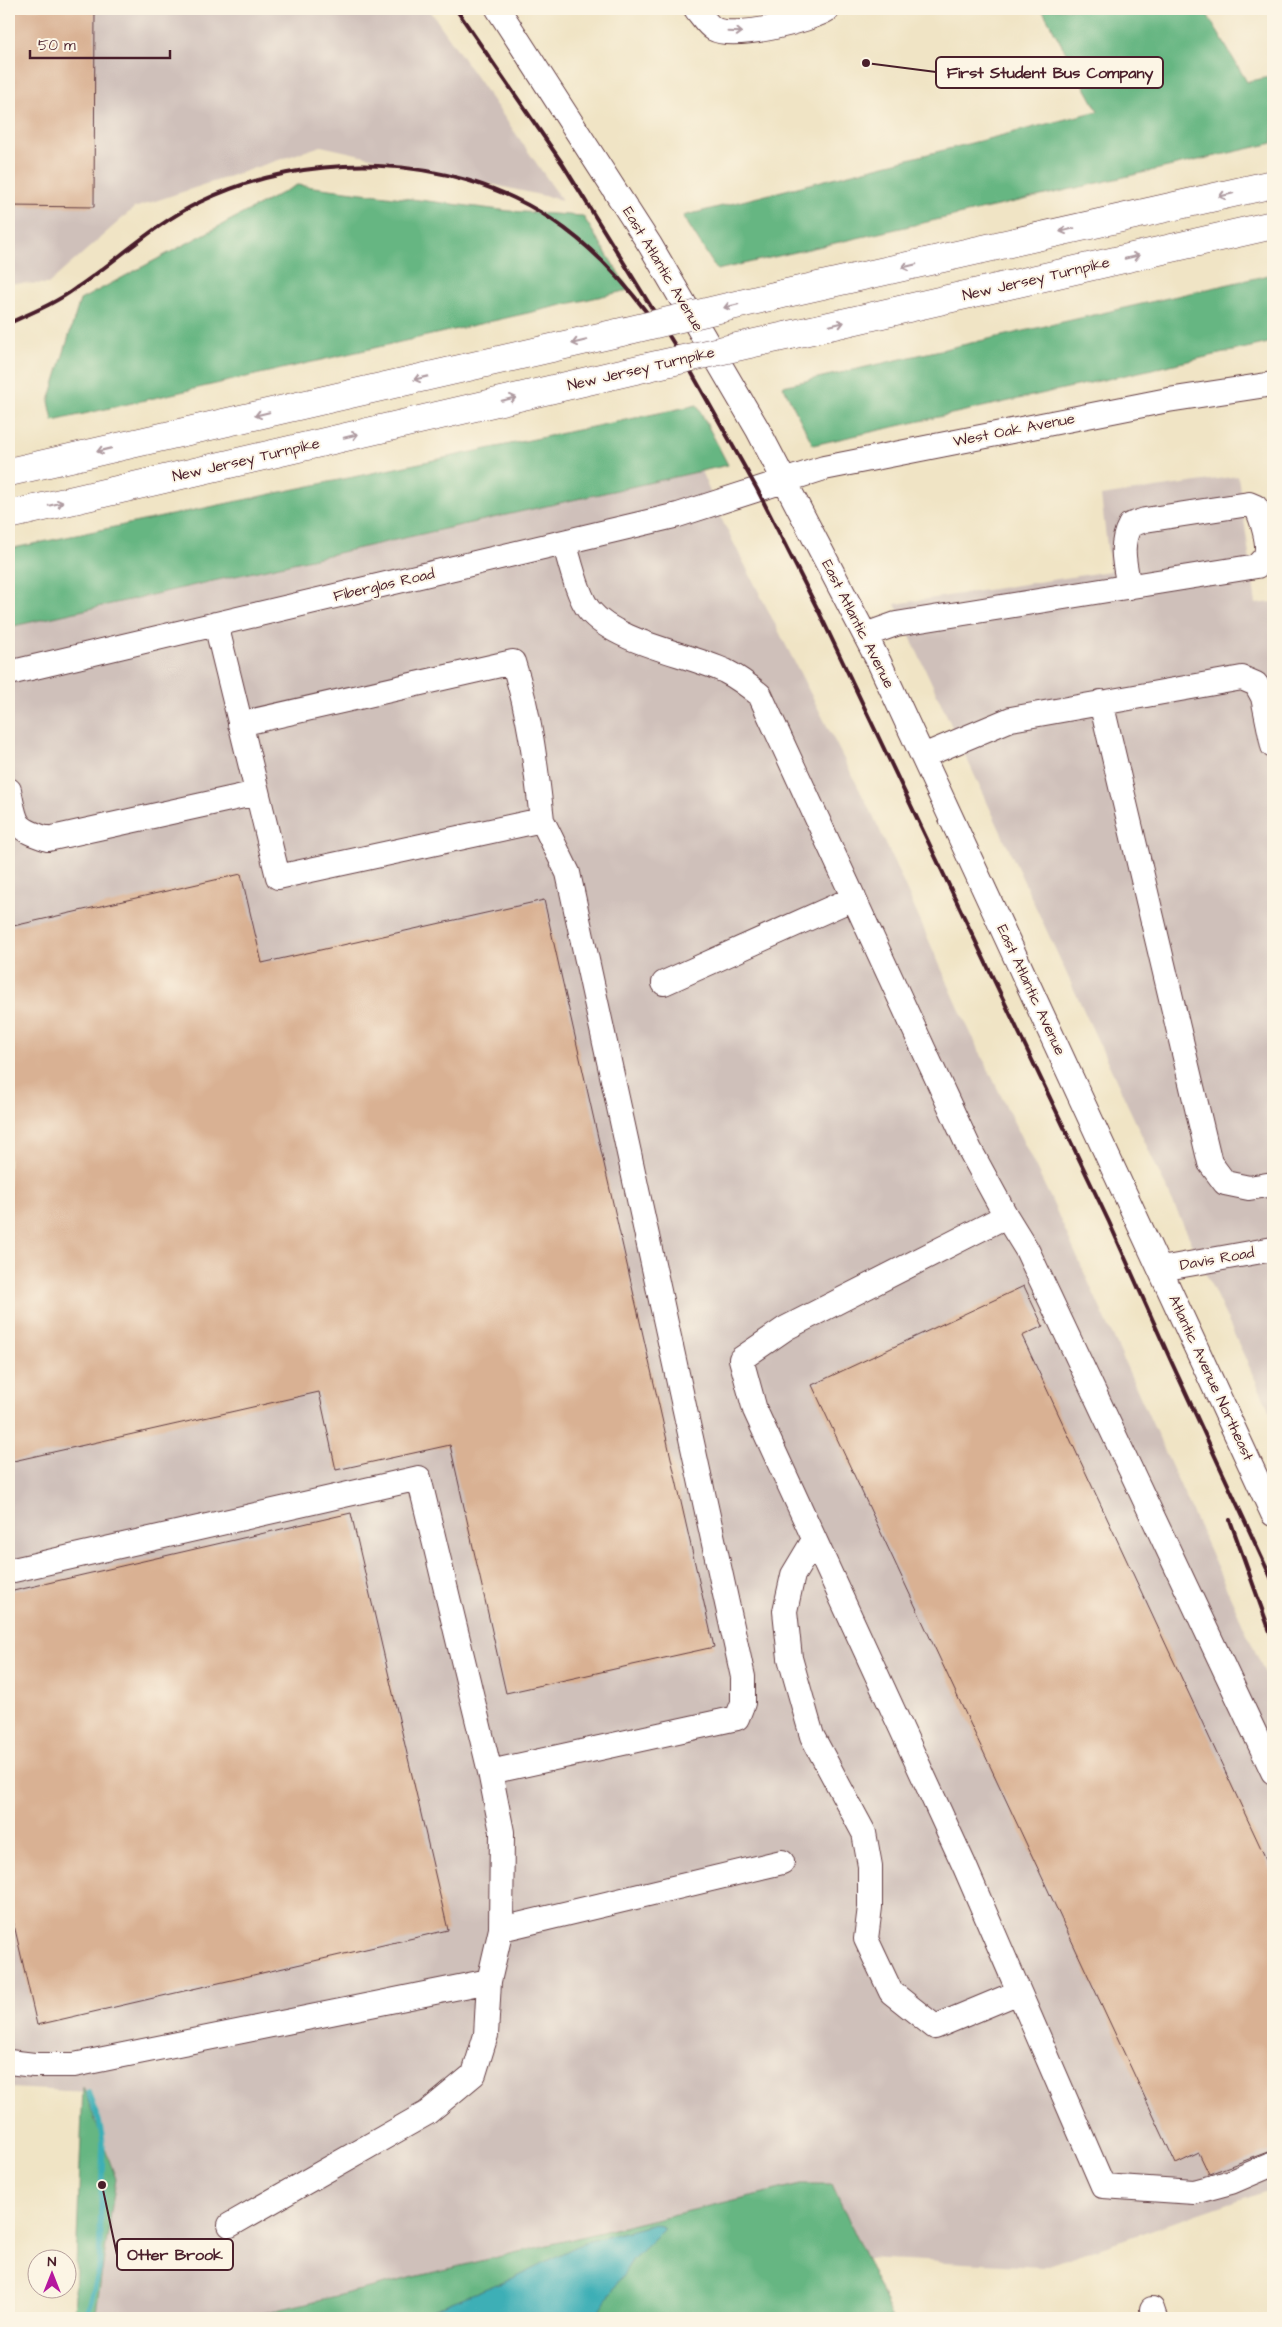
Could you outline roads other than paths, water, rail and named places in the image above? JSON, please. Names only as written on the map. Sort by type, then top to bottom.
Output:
[{"type":"highway","points":[[9,472],[778,295],[1273,184]]},
{"type":"highway","name":"New Jersey Turnpike","points":[[9,515],[1273,225]]},
{"type":"street","name":"East Atlantic Avenue","points":[[498,9],[650,245],[758,430],[865,635],[1161,1269]]},
{"type":"street","points":[[696,9],[713,29],[724,32],[744,33],[814,17],[828,9]]},
{"type":"street","name":"West Oak Avenue","points":[[758,489],[824,468],[1168,400],[1273,384]]},
{"type":"street","name":"Fiberglas Road","points":[[9,673],[678,515],[758,489]]},
{"type":"street","points":[[865,635],[896,624],[1257,566],[1265,556],[1267,547],[1262,518],[1256,507],[1249,504],[1145,520],[1130,525],[1125,534],[1122,550],[1129,586]]},
{"type":"street","points":[[564,542],[578,586],[589,610],[606,625],[638,640],[724,671],[760,695],[970,1150],[1027,1250],[1273,1772]]},
{"type":"street","points":[[216,624],[278,876],[542,820]]},
{"type":"street","points":[[240,724],[514,662],[525,699],[534,744],[542,820],[568,873],[743,1677],[743,1703],[737,1718],[490,1772]]},
{"type":"street","points":[[923,756],[1011,719],[1242,678],[1256,684],[1263,697],[1273,746]]},
{"type":"street","points":[[1101,702],[1210,1163],[1225,1183],[1249,1188],[1273,1184]]},
{"type":"street","points":[[9,790],[16,823],[26,832],[48,839],[257,793]]},
{"type":"street","points":[[664,983],[854,898]]},
{"type":"street","points":[[1006,1216],[786,1328],[741,1359],[755,1410],[965,1867],[1103,2186],[1194,2192],[1231,2182],[1273,2164]]},
{"type":"street","name":"Davis Road","points":[[1161,1269],[1273,1249]]},
{"type":"street","name":"Atlantic Avenue Northeast","points":[[1161,1269],[1273,1514]]},
{"type":"street","points":[[9,1571],[419,1478],[490,1772],[502,1832],[501,1929],[489,1981],[486,2035],[474,2074],[426,2113],[230,2225]]},
{"type":"street","points":[[814,1540],[793,1575],[785,1611],[790,1658],[812,1736],[864,1833],[870,1866],[870,1907],[866,1939],[891,1992],[935,2027],[1018,1992]]},
{"type":"street","points":[[501,1929],[782,1862]]},
{"type":"street","points":[[9,2062],[34,2065],[74,2065],[489,1981]]},
{"type":"water","points":[[656,2224],[663,2227],[663,2230],[633,2259],[595,2318],[412,2318],[512,2278],[585,2242]]},
{"type":"waterway","points":[[86,2318],[99,2271],[103,2141],[99,2121],[88,2092]]},
{"type":"railway","points":[[456,9],[562,163],[689,368],[757,489],[819,612],[1109,1222],[1273,1582]]},
{"type":"railway","points":[[9,323],[68,293],[152,231],[200,202],[242,185],[286,173],[332,167],[378,166],[424,170],[469,181],[512,197],[551,219],[578,239],[627,287],[648,314]]},
{"type":"railway","points":[[1230,1520],[1273,1640]]},
{"type":"place","name":"First Student Bus Company","points":[[866,63]]},
{"type":"place","name":"Otter Brook","points":[[102,2185]]}]
